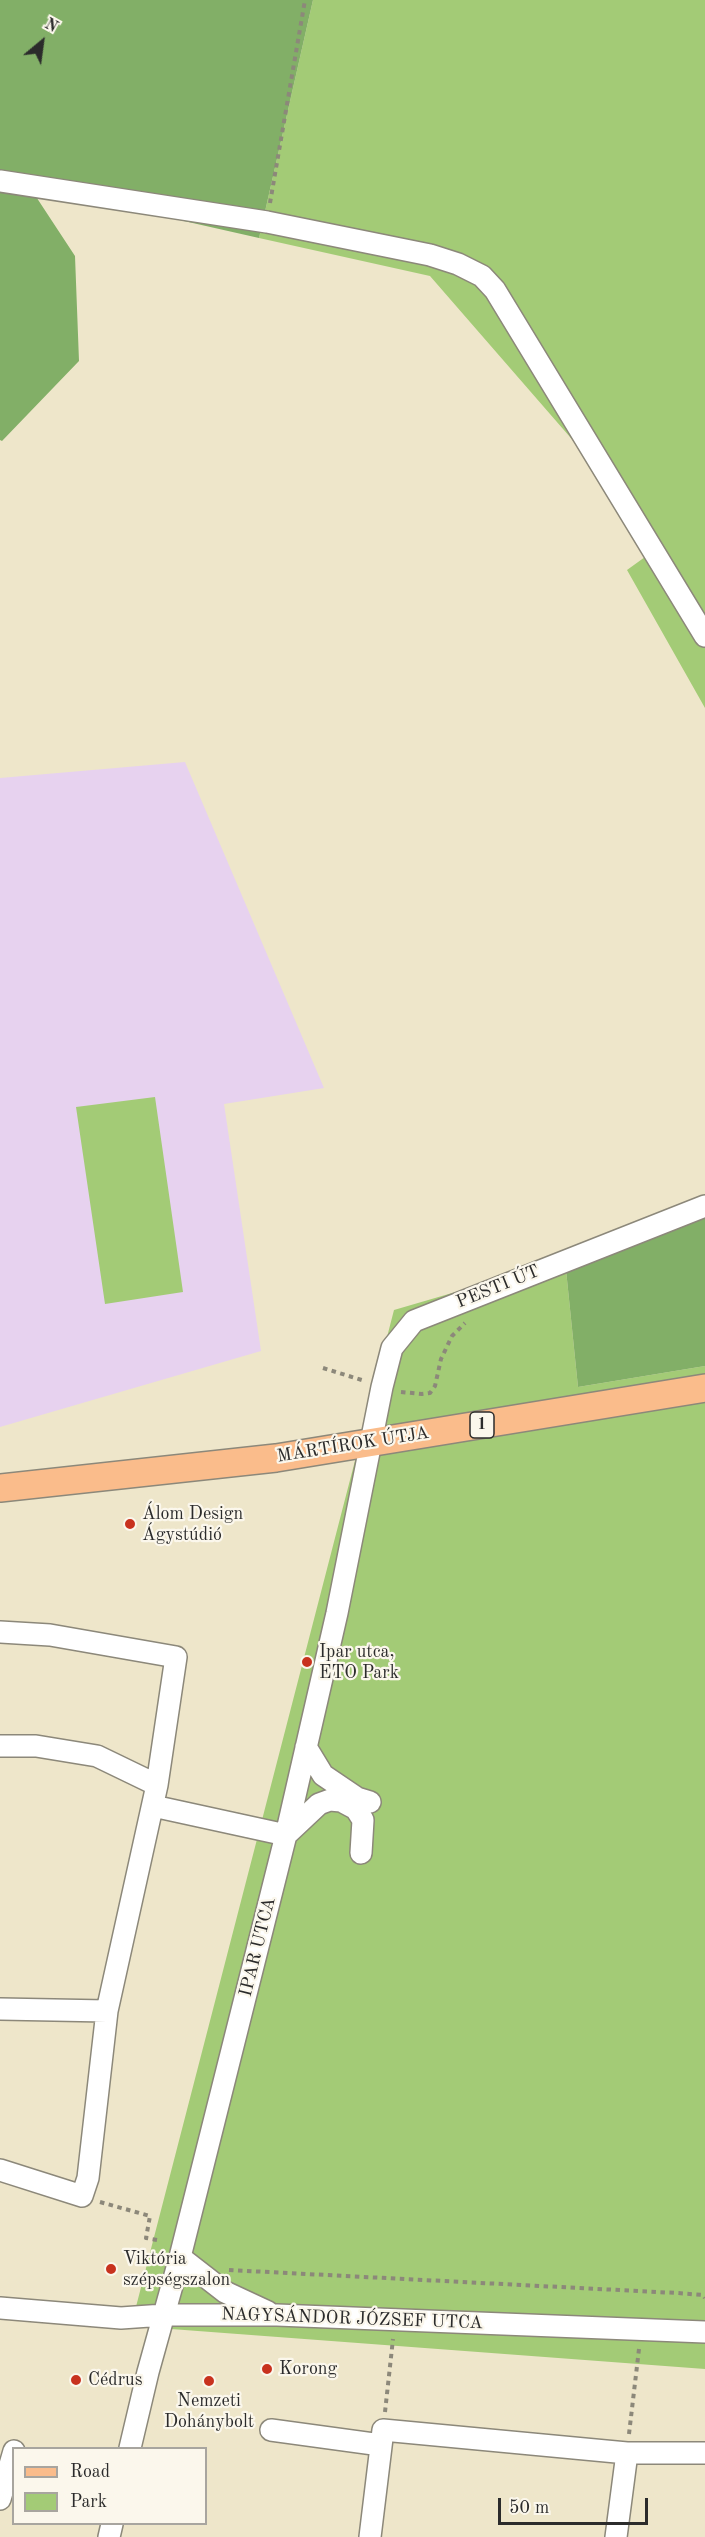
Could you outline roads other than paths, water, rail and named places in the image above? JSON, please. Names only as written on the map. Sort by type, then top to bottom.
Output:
[{"type":"main road","name":"MÁRTÍROK ÚTJA","points":[[0,1488],[276,1458],[705,1388]]},
{"type":"street","points":[[0,181],[267,222],[430,255],[458,264],[482,276],[495,290],[705,636]]},
{"type":"street","name":"PESTI ÚT","points":[[372,1443],[392,1348],[414,1321],[705,1206]]},
{"type":"street","name":"IPAR UTCA","points":[[130,2447],[286,1835],[337,1613],[372,1443]]},
{"type":"street","points":[[0,1632],[50,1635],[176,1657],[158,1785],[107,2012],[88,2178],[82,2196],[0,2169]]},
{"type":"street","points":[[0,1746],[36,1746],[97,1756],[158,1785]]},
{"type":"street","points":[[306,1747],[322,1775],[357,1798],[370,1802]]},
{"type":"street","points":[[153,1806],[286,1835],[319,1804],[330,1800],[340,1801],[356,1809],[363,1820],[361,1853]]},
{"type":"street","points":[[0,2009],[107,2012]]},
{"type":"street","points":[[180,2257],[225,2292],[277,2316]]},
{"type":"street","name":"NAGYSÁNDOR JÓZSEF UTCA","points":[[0,2308],[121,2318],[164,2315],[277,2316],[705,2332]]},
{"type":"street","points":[[271,2430],[627,2452],[705,2453]]},
{"type":"street","points":[[370,2537],[382,2438]]},
{"type":"street","points":[[616,2537],[627,2452]]},
{"type":"street","points":[[0,2499],[12,2457]]},
{"type":"place","name":"Álom Design Ágystúdió","points":[[130,1524]]},
{"type":"place","name":"Ipar utca, ETO Park","points":[[307,1662]]},
{"type":"place","name":"Viktória szépségszalon","points":[[111,2269]]},
{"type":"place","name":"Korong","points":[[267,2369]]},
{"type":"place","name":"Cédrus","points":[[76,2380]]},
{"type":"place","name":"Nemzeti Dohánybolt","points":[[209,2381]]}]
